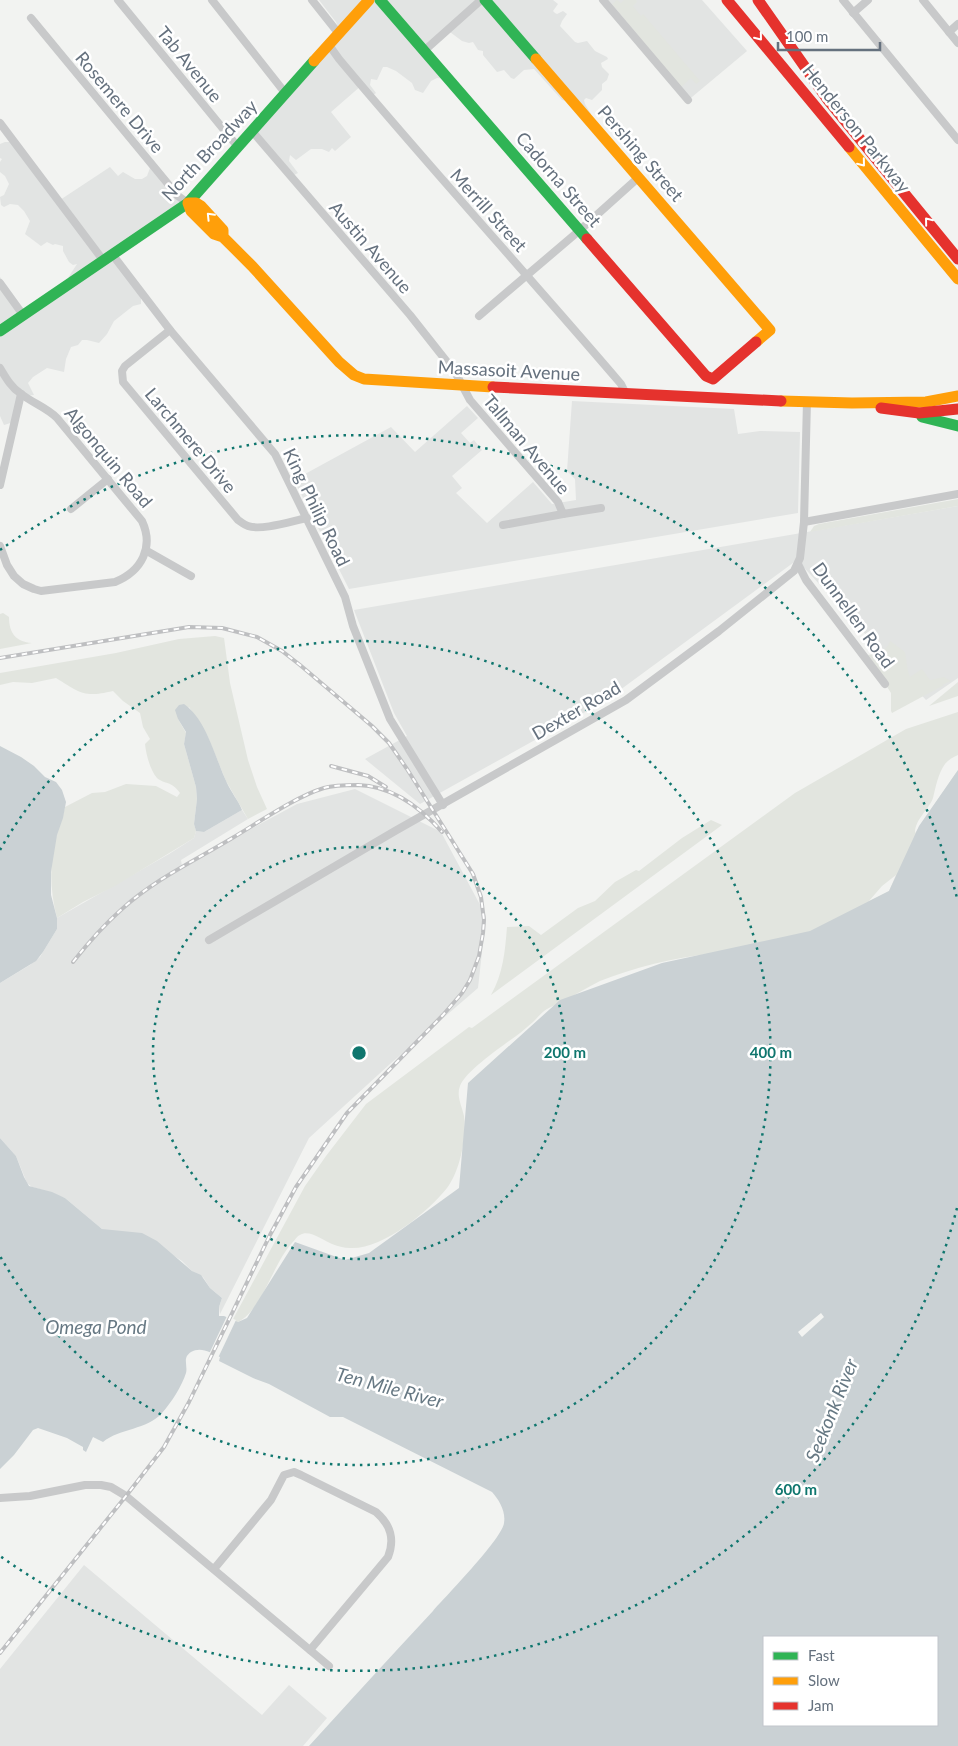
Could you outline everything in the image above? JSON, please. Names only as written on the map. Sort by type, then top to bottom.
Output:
[{"type":"main road","name":"North Broadway","points":[[0,331],[188,203],[370,0]]},
{"type":"main road","name":"Cadorna Street","points":[[380,0],[706,376],[713,379]]},
{"type":"main road","name":"Pershing Street","points":[[485,0],[770,330],[713,379]]},
{"type":"main road","name":"Henderson Parkway","points":[[728,0],[958,280]]},
{"type":"main road","name":"Henderson Parkway","points":[[758,0],[828,100],[958,259]]},
{"type":"main road","name":"Massasoit Avenue","points":[[188,203],[191,211],[214,234],[223,237],[258,272],[339,362],[354,375],[364,379],[719,399],[852,403],[926,402],[958,396]]},
{"type":"main road","name":"Massasoit Avenue","points":[[852,403],[924,414],[958,409]]},
{"type":"main road","points":[[884,408],[958,426]]},
{"type":"street","name":"Tab Avenue","points":[[118,0],[238,147]]},
{"type":"street","points":[[212,0],[286,94]]},
{"type":"street","points":[[312,0],[339,34]]},
{"type":"street","points":[[425,50],[481,0]]},
{"type":"street","points":[[603,0],[688,100]]},
{"type":"street","points":[[843,0],[958,140]]},
{"type":"street","points":[[853,12],[868,0]]},
{"type":"street","points":[[923,0],[958,43]]},
{"type":"street","name":"Rosemere Drive","points":[[31,18],[178,196],[188,203]]},
{"type":"street","points":[[949,32],[958,24]]},
{"type":"street","name":"Merrill Street","points":[[329,45],[431,168],[527,274],[621,384],[626,394]]},
{"type":"street","name":"King Philip Road","points":[[0,123],[108,257],[275,454],[345,597],[353,626],[390,719],[443,805]]},
{"type":"street","name":"Austin Avenue","points":[[252,131],[405,309],[464,386]]},
{"type":"street","points":[[479,316],[639,177]]},
{"type":"street","points":[[0,283],[23,315]]},
{"type":"street","name":"Larchmere Drive","points":[[170,330],[125,366],[122,371],[123,382],[238,520],[250,527],[260,527],[307,518]]},
{"type":"street","name":"Algonquin Road","points":[[0,368],[12,386],[21,394],[44,406],[57,418],[142,521],[145,528],[147,551]]},
{"type":"street","name":"Tallman Avenue","points":[[464,386],[470,400],[558,502],[563,514],[600,508]]},
{"type":"street","points":[[0,485],[21,394]]},
{"type":"street","points":[[798,564],[804,522],[807,401]]},
{"type":"street","points":[[71,509],[108,479]]},
{"type":"street","points":[[804,522],[958,494]]},
{"type":"street","points":[[503,526],[563,514]]},
{"type":"street","points":[[0,546],[7,565],[14,576],[23,584],[42,591],[116,582],[132,572],[147,551],[191,576]]},
{"type":"street","name":"Dexter Road","points":[[209,940],[626,700],[780,583],[794,571],[798,564]]},
{"type":"street","name":"Dunnellen Road","points":[[798,564],[806,580],[885,684]]},
{"type":"street","points":[[214,1569],[271,1500],[284,1475],[289,1472],[301,1475],[376,1512],[384,1518],[392,1536],[392,1546],[388,1557],[310,1650]]},
{"type":"street","points":[[0,1498],[30,1496],[85,1485],[101,1484],[110,1487],[126,1496],[329,1666]]},
{"type":"shaded area","points":[[319,0],[553,0],[558,4],[553,11],[555,13],[563,11],[567,14],[560,26],[575,42],[587,41],[595,51],[607,57],[608,59],[601,63],[602,67],[609,74],[607,80],[602,84],[602,90],[592,100],[586,98],[584,100],[591,114],[587,115],[573,103],[562,100],[534,69],[524,70],[514,79],[504,70],[497,72],[483,55],[483,51],[478,50],[473,42],[462,41],[450,32],[426,46],[445,79],[437,78],[431,81],[423,93],[415,90],[412,83],[396,71],[383,67],[377,80],[371,79],[370,85],[376,93],[372,96],[362,85],[331,112],[351,137],[335,151],[332,148],[329,152],[322,149],[311,149],[296,160],[290,155],[289,161],[298,173],[294,175],[255,131],[340,31],[336,22]]},
{"type":"shaded area","points":[[605,0],[702,0],[747,51],[686,102]]},
{"type":"shaded area","points":[[617,0],[621,3],[624,0],[636,0],[637,2],[633,6],[641,16],[643,14],[700,81],[696,84],[691,78],[681,87],[612,4]]},
{"type":"shaded area","points":[[13,142],[60,200],[110,167],[118,176],[123,172],[135,179],[142,179],[147,176],[153,160],[185,199],[112,253],[141,298],[141,304],[133,306],[114,321],[107,334],[99,343],[82,340],[78,345],[71,347],[66,359],[64,372],[47,368],[33,377],[28,383],[34,395],[24,396],[17,421],[4,425],[0,416],[0,277],[26,312],[72,280],[68,278],[77,264],[73,265],[69,262],[63,251],[63,246],[47,242],[41,246],[25,234],[30,221],[18,205],[10,204],[4,207],[1,205],[0,197],[4,195],[9,184],[5,176],[0,172],[0,162],[2,159],[0,158],[0,144]]},
{"type":"shaded area","points":[[572,401],[734,409],[738,434],[760,431],[800,432],[798,513],[349,589],[294,480],[391,427],[415,452],[467,406],[478,418],[461,433],[470,443],[474,440],[482,450],[452,476],[462,488],[456,493],[487,523],[533,482],[552,504],[576,500],[575,479],[567,471]]},
{"type":"shaded area","points":[[958,499],[958,506],[810,532],[814,526],[819,524]]},
{"type":"shaded area","points":[[958,506],[958,678],[926,700],[797,560],[605,701],[420,804],[365,759],[407,736],[394,713],[354,610]]},
{"type":"shaded area","points":[[3,613],[9,617],[10,628],[15,636],[22,641],[32,643],[0,649],[0,614]]},
{"type":"shaded area","points":[[215,636],[224,638],[230,683],[248,760],[267,809],[248,819],[226,781],[207,735],[189,707],[178,719],[186,733],[184,744],[196,787],[197,799],[194,824],[196,831],[194,838],[115,886],[57,918],[53,898],[51,867],[56,837],[65,807],[92,793],[105,792],[126,784],[156,786],[177,797],[180,793],[171,784],[157,778],[152,771],[145,744],[150,739],[143,727],[140,713],[113,691],[95,694],[83,693],[56,678],[32,683],[13,682],[0,685],[0,673],[116,653],[179,639]]},
{"type":"shaded area","points":[[890,641],[905,652],[910,677],[922,669],[930,680],[944,677],[951,681],[892,713],[891,693],[867,655],[881,651],[887,647]]},
{"type":"shaded area","points":[[958,682],[958,696],[929,706]]},
{"type":"shaded area","points":[[958,712],[958,755],[945,764],[937,780],[931,803],[919,819],[915,833],[958,770],[873,927],[654,964],[600,981],[547,1009],[463,1080],[459,1090],[465,1124],[462,1153],[452,1181],[439,1198],[403,1228],[376,1243],[363,1247],[343,1247],[308,1233],[299,1236],[285,1252],[261,1297],[247,1316],[238,1322],[232,1321],[305,1186],[366,1104],[469,1027],[472,1028],[795,793],[906,729]],"holes":[[[896,875],[889,891],[869,901],[882,886]]]},
{"type":"shaded area","points":[[355,789],[441,832],[486,916],[478,988],[390,1064],[309,1138],[220,1314],[219,1307],[222,1298],[210,1288],[203,1277],[192,1271],[182,1261],[171,1254],[102,1229],[65,1198],[32,1187],[27,1183],[16,1156],[0,1138],[0,983],[40,957],[57,929],[57,918],[169,854],[194,838],[196,831],[204,832],[242,810],[248,819],[181,860],[182,866],[297,804]]},
{"type":"shaded area","points":[[711,820],[722,825],[491,995],[501,971],[507,927],[529,926],[541,935],[578,908],[595,901],[615,882],[636,870],[639,871],[682,838]]},
{"type":"shaded area","points":[[84,1565],[262,1715],[289,1685],[327,1718],[303,1746],[0,1746],[0,1669]]},
{"type":"water","points":[[184,704],[192,711],[205,729],[227,783],[242,810],[204,832],[196,831],[194,824],[197,799],[196,787],[184,744],[186,732],[175,710],[179,705]]},
{"type":"water","points":[[0,746],[21,757],[45,777],[56,782],[62,790],[66,802],[57,835],[51,872],[51,895],[57,918],[57,929],[36,961],[0,983]]},
{"type":"water","points":[[958,770],[958,1746],[309,1746],[461,1581],[494,1541],[504,1523],[504,1514],[492,1492],[343,1417],[330,1417],[269,1384],[219,1361],[220,1357],[198,1350],[188,1354],[186,1373],[182,1383],[169,1404],[156,1419],[110,1437],[103,1442],[93,1437],[86,1452],[83,1450],[83,1447],[67,1438],[38,1428],[33,1430],[14,1455],[0,1469],[0,1138],[16,1156],[29,1186],[52,1192],[65,1198],[102,1229],[142,1233],[157,1241],[192,1271],[201,1275],[210,1288],[222,1298],[219,1316],[224,1316],[238,1322],[247,1318],[295,1242],[345,1260],[369,1253],[459,1188],[468,1083],[560,1000],[662,963],[810,931],[889,891],[919,826]]},
{"type":"pier","points":[[821,1313],[824,1317],[802,1337],[798,1332]]},
{"type":"pier","points":[[227,1316],[236,1320],[218,1358],[209,1354]]},
{"type":"railway","points":[[0,658],[189,627],[222,628],[257,637],[282,651],[300,665],[372,726],[389,743],[473,874],[481,897],[484,920],[479,956],[470,980],[462,993],[443,1015],[347,1113],[296,1187],[270,1235],[189,1402],[164,1447],[0,1653]]},
{"type":"railway","points":[[331,766],[368,776],[386,787]]},
{"type":"railway","points":[[73,962],[109,921],[148,888],[278,810],[324,788],[358,785],[382,789],[415,806],[442,832]]},
{"type":"traffic: fast","points":[[380,0],[587,239]]},
{"type":"traffic: fast","points":[[485,0],[536,59]]},
{"type":"traffic: fast","points":[[0,331],[188,203],[314,61]]},
{"type":"traffic: fast","points":[[922,417],[958,426]]},
{"type":"traffic: slow","points":[[314,61],[369,0]]},
{"type":"traffic: slow","points":[[536,59],[770,330],[756,342]]},
{"type":"traffic: slow","points":[[849,147],[958,279]]},
{"type":"traffic: slow","points":[[223,237],[223,230],[201,206],[196,203],[188,203],[191,211],[214,234],[223,237],[252,266],[339,362],[354,375],[364,379],[493,387]]},
{"type":"traffic: slow","points":[[781,401],[852,403],[926,402],[958,396]]},
{"type":"traffic: jam","points":[[727,0],[849,147]]},
{"type":"traffic: jam","points":[[758,0],[828,100],[958,259]]},
{"type":"traffic: jam","points":[[587,239],[706,376],[713,379],[756,342]]},
{"type":"traffic: jam","points":[[493,387],[781,401]]},
{"type":"traffic: jam","points":[[881,408],[919,413],[958,409]]},
{"type":"water label","name":"Omega Pond","points":[[96,1326]]},
{"type":"water label","name":"Ten Mile River","points":[[390,1387]]},
{"type":"water label","name":"Seekonk River","points":[[831,1410]]}]
